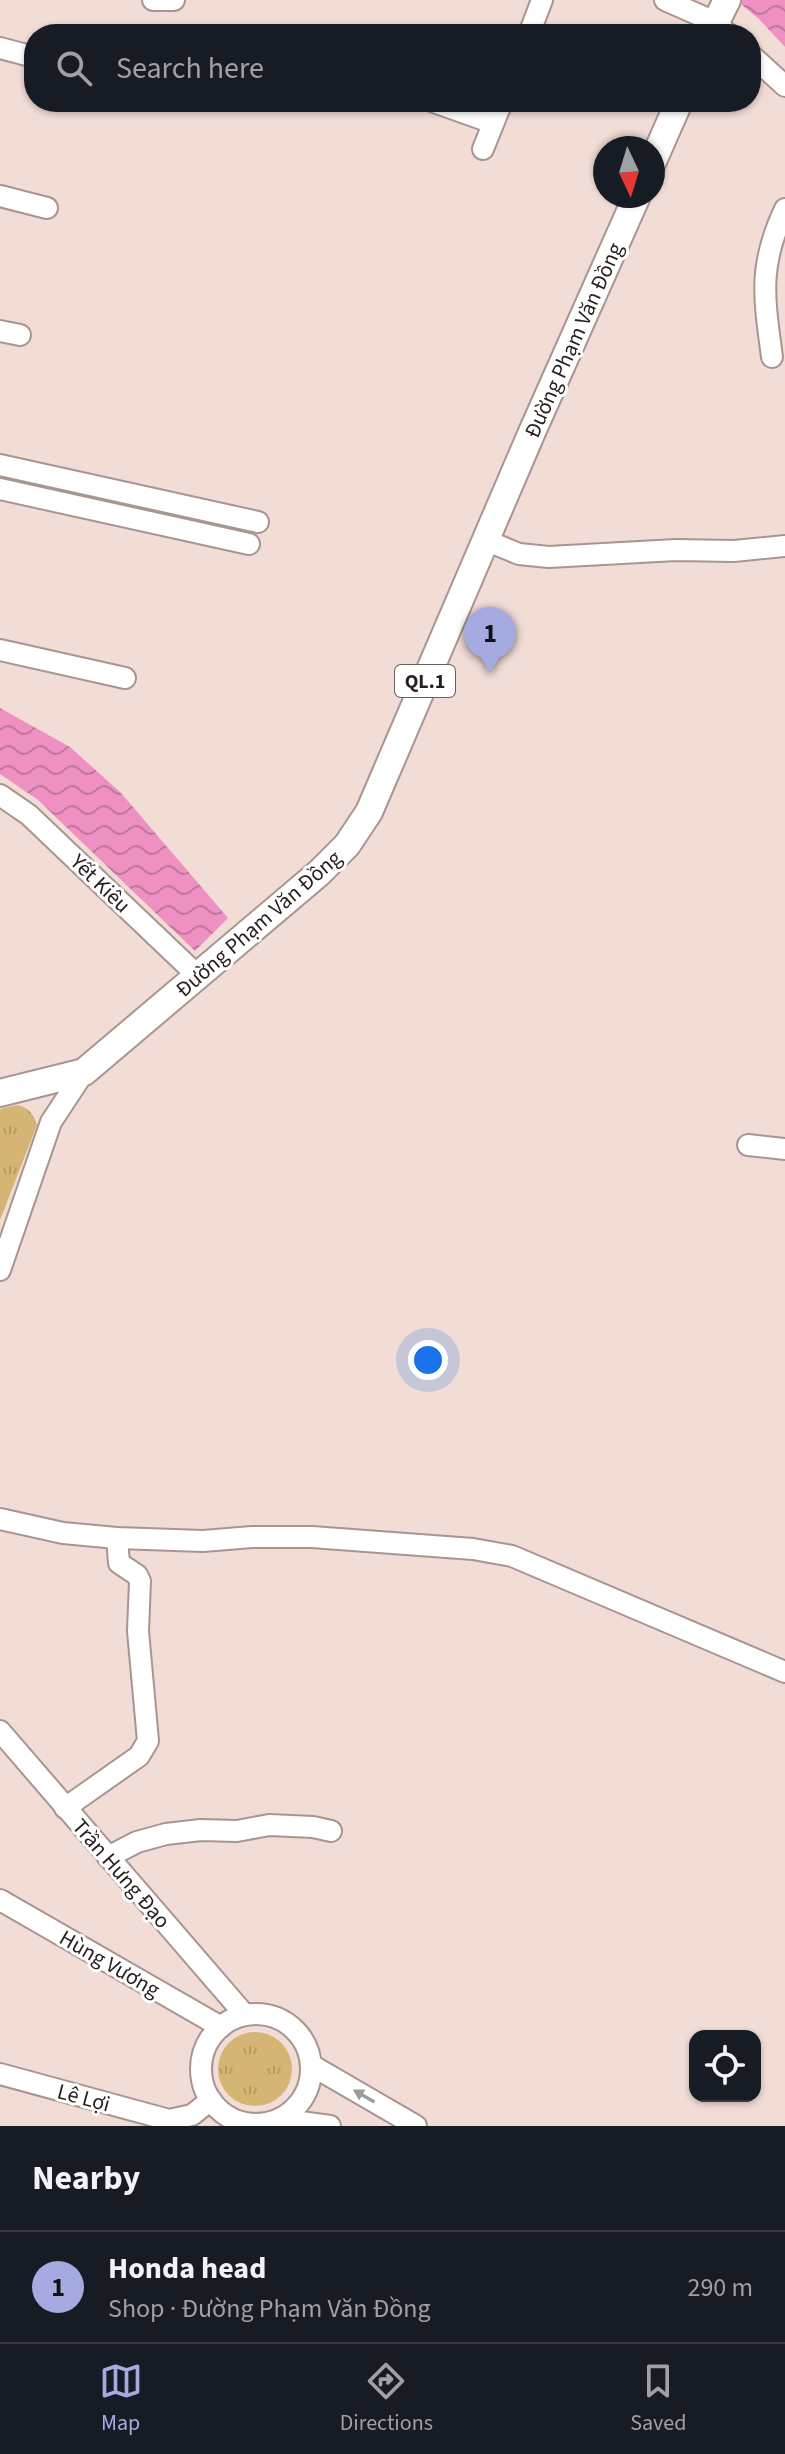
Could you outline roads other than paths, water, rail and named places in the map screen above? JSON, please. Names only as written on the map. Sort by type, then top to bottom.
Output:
[{"type":"main road","points":[[664,136],[675,112]]},
{"type":"main road","name":"Đường Phạm Văn Đồng","points":[[84,1072],[319,873],[347,845],[369,812],[632,208]]},
{"type":"main road","name":"QL.1","points":[[0,1093],[84,1072]]},
{"type":"street","points":[[153,0],[174,0]]},
{"type":"street","points":[[533,24],[542,0]]},
{"type":"street","points":[[665,0],[720,20]]},
{"type":"street","points":[[0,48],[24,54]]},
{"type":"street","points":[[761,64],[785,86]]},
{"type":"street","points":[[462,112],[493,123]]},
{"type":"street","points":[[483,149],[498,112]]},
{"type":"street","points":[[0,196],[47,208]]},
{"type":"street","points":[[772,357],[763,288],[768,252],[785,209]]},
{"type":"street","points":[[0,465],[258,522]]},
{"type":"street","points":[[0,489],[249,544]]},
{"type":"street","points":[[485,540],[519,554],[549,557],[676,550],[734,551],[785,546]]},
{"type":"street","points":[[0,650],[125,678]]},
{"type":"street","name":"Yết Kiêu","points":[[0,795],[29,815],[198,976]]},
{"type":"street","name":"Đường Phạm Văn Đồng","points":[[0,1270],[3,1245],[51,1122],[84,1072]]},
{"type":"street","points":[[748,1145],[785,1149]]},
{"type":"street","points":[[0,1519],[63,1533],[117,1538],[203,1541],[312,1537],[473,1549],[512,1556],[785,1672]]},
{"type":"street","points":[[65,1808],[139,1756],[148,1741],[138,1631],[140,1581],[137,1575],[119,1563],[117,1538]]},
{"type":"street","name":"Trần Hưng Đạo","points":[[0,1731],[245,2015]]},
{"type":"street","points":[[108,1857],[137,1842],[166,1834],[201,1830],[237,1831],[269,1825],[331,1831]]},
{"type":"street","name":"Hùng Vương","points":[[0,1900],[221,2027]]},
{"type":"street","points":[[261,2014],[289,2026],[300,2036],[308,2050],[311,2065],[310,2078],[300,2103],[279,2119],[264,2123],[234,2119],[221,2111],[211,2100],[202,2078],[203,2054],[210,2039],[221,2027],[245,2015],[261,2014]]},
{"type":"street","points":[[311,2065],[416,2126]]},
{"type":"street","name":"Lê Lợi","points":[[0,2074],[169,2120],[192,2115],[211,2100]]},
{"type":"street","points":[[279,2119],[330,2126]]},
{"type":"water","points":[[736,0],[785,0],[785,47],[759,19]]},
{"type":"water","points":[[0,708],[70,747],[121,793],[228,918],[195,951],[38,800],[0,774]]},
{"type":"place","name":"Honda head","points":[[490,673]]}]
